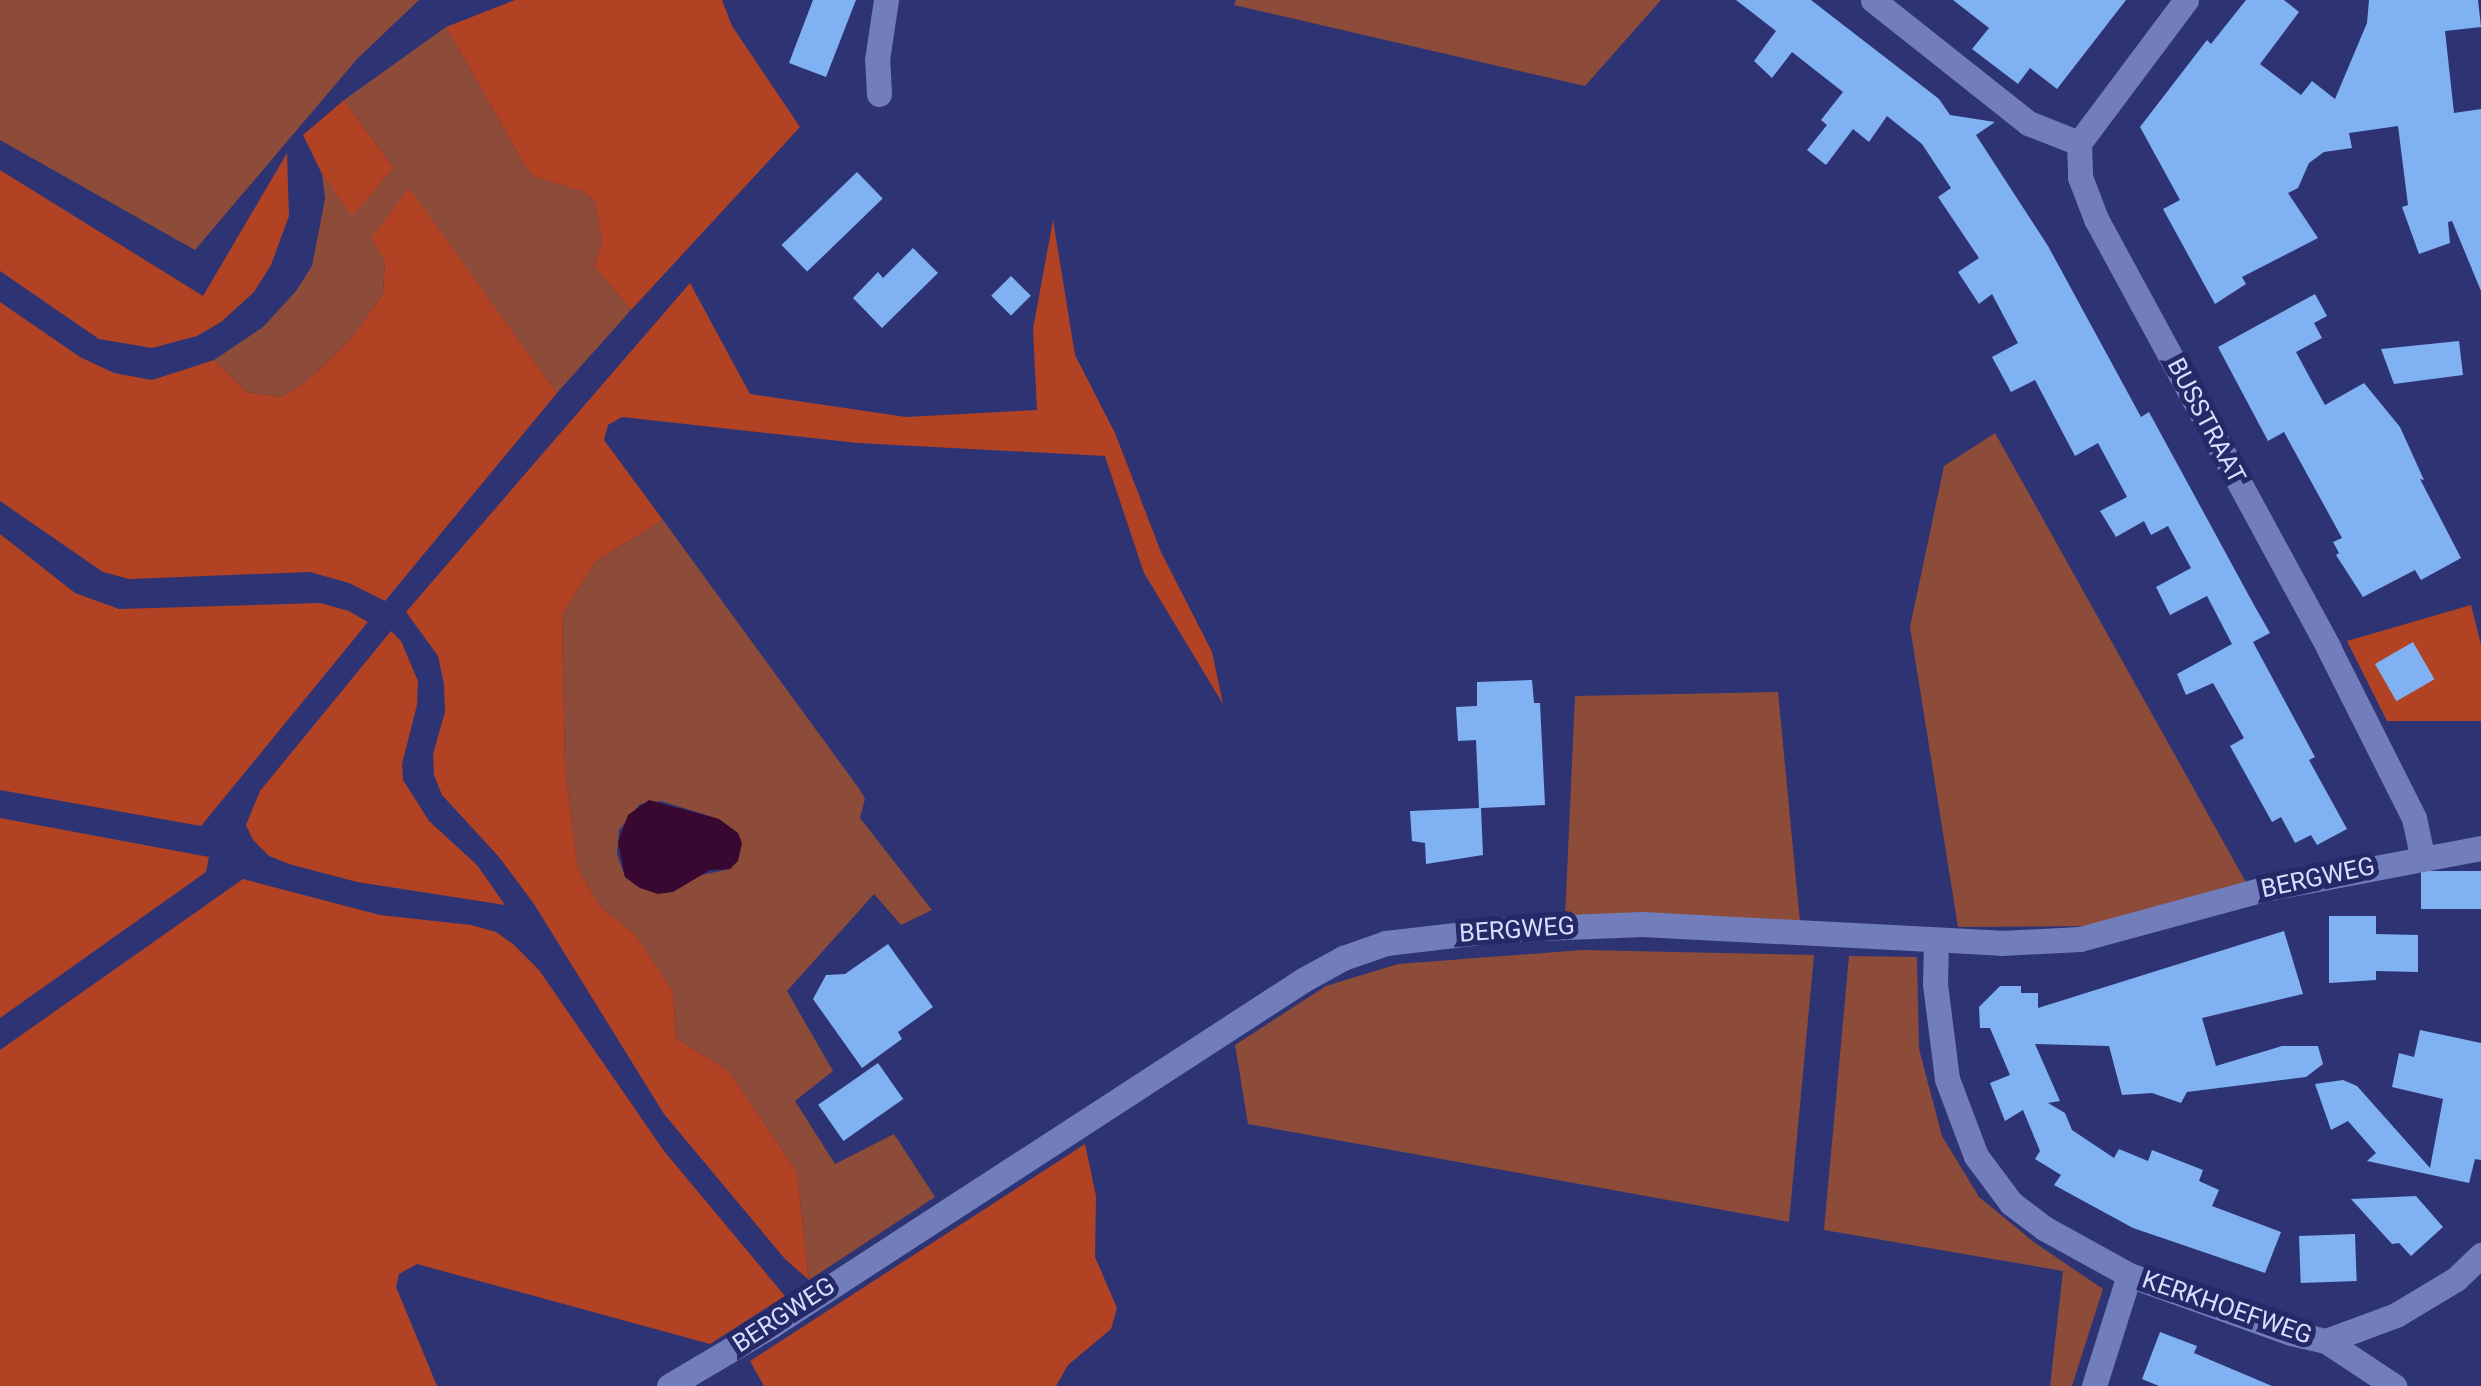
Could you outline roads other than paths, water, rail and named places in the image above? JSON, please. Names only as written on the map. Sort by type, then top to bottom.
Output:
[{"type":"street","points":[[879,94],[878,60],[886,0]]},
{"type":"street","points":[[1873,0],[2028,123],[2078,143],[2186,0]]},
{"type":"street","name":"BUSSTRAAT","points":[[2078,143],[2080,177],[2096,218],[2330,650],[2414,818],[2422,857]]},
{"type":"street","name":"BERGWEG","points":[[669,1386],[772,1325],[1007,1168],[1342,958],[1422,937],[1561,926],[1692,925],[1936,941],[2080,938],[2264,888],[2481,848]]},
{"type":"street","name":"KERKHOEFWEG","points":[[1936,941],[1934,984],[1947,1078],[1976,1156],[2010,1203],[2044,1228],[2129,1275],[2291,1333],[2326,1340],[2394,1386]]},
{"type":"street","name":"KERKHOEFWEG","points":[[2326,1340],[2396,1315],[2456,1280],[2481,1255]]},
{"type":"street","points":[[2094,1386],[2129,1275]]}]
